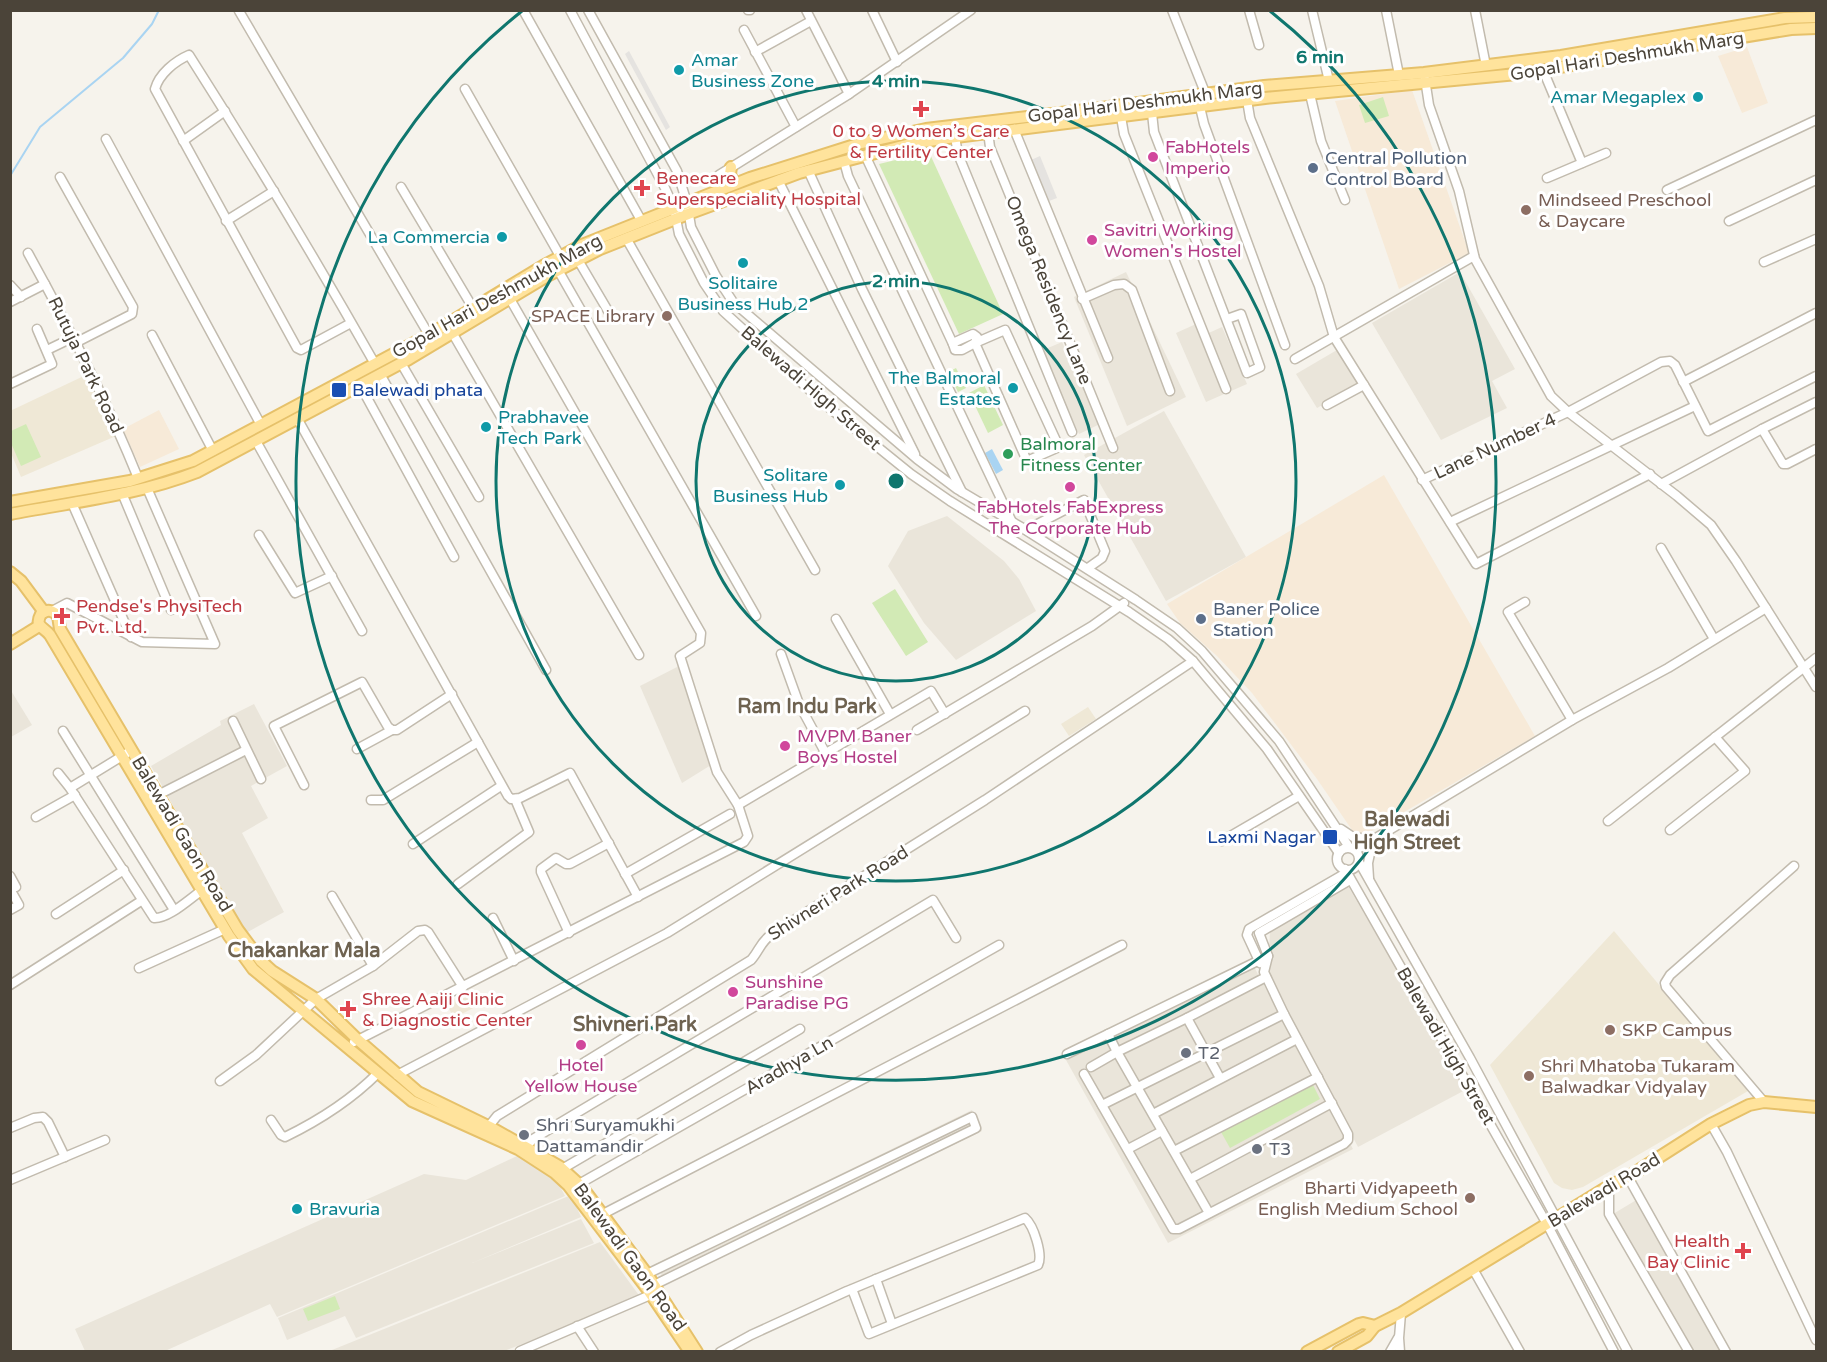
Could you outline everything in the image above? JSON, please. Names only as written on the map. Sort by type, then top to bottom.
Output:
[{"type":"main road","name":"Gopal Hari Deshmukh Marg","points":[[10,502],[138,478],[177,467],[378,369],[401,363],[457,327],[558,270],[675,213],[844,160],[910,144],[988,132],[1310,94],[1425,78],[1486,66],[1579,54],[1785,18],[1816,17]]},
{"type":"main road","name":"Gopal Hari Deshmukh Marg","points":[[688,208],[718,190],[796,163],[888,136],[948,126],[1264,86],[1399,75],[1425,78],[1543,70],[1791,29],[1816,28]]},
{"type":"main road","points":[[731,167],[730,174],[734,184]]},
{"type":"main road","name":"Gopal Hari Deshmukh Marg","points":[[10,514],[147,488],[197,472],[360,385],[378,369],[429,335],[457,327],[473,308],[560,256],[641,220],[675,213]]},
{"type":"main road","points":[[10,572],[48,611],[58,616],[58,626],[54,630],[44,629],[10,644]]},
{"type":"main road","points":[[44,629],[39,618],[48,611]]},
{"type":"main road","name":"Balewadi Gaon Road","points":[[58,626],[127,753],[206,887],[261,961],[272,971],[316,999],[378,1073],[412,1101],[518,1149],[559,1171],[654,1291],[698,1352]]},
{"type":"main road","name":"Balewadi Gaon Road","points":[[44,629],[158,795],[225,929],[253,969],[304,1011],[353,1043],[418,1092],[489,1126],[526,1147],[579,1184],[647,1274],[654,1291],[690,1352]]},
{"type":"main road","name":"Balewadi Road","points":[[1375,1326],[1401,1313],[1609,1186],[1628,1177],[1711,1124],[1749,1105],[1764,1102],[1816,1107]]},
{"type":"main road","points":[[1307,1352],[1359,1324],[1375,1326],[1367,1336],[1338,1352]]},
{"type":"street","points":[[523,10],[641,220]]},
{"type":"street","name":"Balewadi High Street","points":[[570,10],[675,213],[679,234],[704,283],[723,311],[827,406],[930,487],[1120,606],[1168,639],[1193,661],[1268,749],[1338,853]]},
{"type":"street","name":"Balewadi High Street","points":[[588,10],[677,171],[691,227],[716,276],[733,302],[917,459],[963,492],[1088,568],[1177,628],[1215,663],[1279,741],[1353,849]]},
{"type":"street","points":[[806,10],[849,94]]},
{"type":"street","points":[[872,10],[897,62]]},
{"type":"street","points":[[718,190],[718,176],[897,62],[957,15],[971,10]]},
{"type":"street","points":[[1172,10],[1206,94]]},
{"type":"street","points":[[1249,10],[1259,45]]},
{"type":"street","points":[[1312,10],[1329,81]]},
{"type":"street","points":[[1386,10],[1399,75]]},
{"type":"street","points":[[1475,10],[1486,66]]},
{"type":"street","points":[[239,11],[429,335]]},
{"type":"street","points":[[755,52],[811,21]]},
{"type":"street","points":[[744,30],[796,127]]},
{"type":"street","points":[[351,323],[301,350],[297,348],[155,89],[158,78],[181,58],[189,56],[274,191],[378,369],[546,670]]},
{"type":"street","points":[[1543,70],[1582,164]]},
{"type":"street","points":[[1425,78],[1432,115],[1459,191],[1474,256],[1549,392],[1568,412],[1650,474],[1711,525],[1816,687]]},
{"type":"street","points":[[465,88],[560,256]]},
{"type":"street","points":[[1310,94],[1321,141],[1345,200]]},
{"type":"street","points":[[1247,100],[1250,118],[1319,286],[1334,337],[1476,564],[1650,474]]},
{"type":"street","points":[[1200,107],[1204,124],[1285,345]]},
{"type":"street","points":[[183,141],[225,111]]},
{"type":"street","points":[[1152,113],[1154,132],[1247,373],[1260,367],[1241,314],[1227,319]]},
{"type":"street","points":[[1121,117],[1124,134],[1226,389]]},
{"type":"street","points":[[1667,190],[1816,120]]},
{"type":"street","points":[[1014,129],[1108,358]]},
{"type":"street","name":"Omega Residency Lane","points":[[988,132],[990,147],[1113,448]]},
{"type":"street","points":[[955,137],[958,154],[1072,432]]},
{"type":"street","points":[[106,139],[261,425]]},
{"type":"street","points":[[1547,178],[1606,153]]},
{"type":"street","points":[[865,155],[955,351],[958,352],[975,343],[1005,330],[1059,447],[1026,461],[975,343]]},
{"type":"street","points":[[844,160],[848,176],[1011,520]]},
{"type":"street","points":[[808,170],[862,289],[963,492]]},
{"type":"street","points":[[47,350],[132,314],[133,307],[60,177]]},
{"type":"street","points":[[778,180],[917,459]]},
{"type":"street","points":[[1729,221],[1816,180]]},
{"type":"street","points":[[401,187],[473,308]]},
{"type":"street","points":[[226,221],[274,191]]},
{"type":"street","points":[[626,238],[815,570]]},
{"type":"street","points":[[1764,262],[1816,239]]},
{"type":"street","name":"Rutuja Park Road","points":[[28,253],[75,339],[119,430],[138,478]]},
{"type":"street","points":[[1294,359],[1474,256]]},
{"type":"street","points":[[578,260],[611,316]]},
{"type":"street","points":[[558,270],[756,616]]},
{"type":"street","points":[[10,302],[45,284]]},
{"type":"street","points":[[1082,298],[1114,285],[1124,284],[1132,290],[1170,391]]},
{"type":"street","points":[[10,285],[21,297]]},
{"type":"street","points":[[353,1043],[744,842],[748,836],[748,830],[738,805],[717,772],[680,656],[700,643],[701,633],[510,299]]},
{"type":"street","points":[[1816,313],[1683,382],[1708,430],[1816,376]]},
{"type":"street","points":[[457,327],[639,655]]},
{"type":"street","points":[[10,384],[51,366],[52,360],[37,329]]},
{"type":"street","points":[[152,335],[213,451]]},
{"type":"street","name":"Lane Number 4","points":[[1422,480],[1568,412],[1661,362],[1670,361],[1675,365],[1683,382]]},
{"type":"street","points":[[401,363],[479,497]]},
{"type":"street","points":[[360,385],[454,557]]},
{"type":"street","points":[[1327,405],[1364,385]]},
{"type":"street","points":[[1661,484],[1816,402]]},
{"type":"street","points":[[1450,522],[1695,406]]},
{"type":"street","points":[[297,418],[501,786],[508,796],[515,799],[529,832],[458,884]]},
{"type":"street","points":[[1762,429],[1783,464],[1816,449]]},
{"type":"street","points":[[256,441],[362,631]]},
{"type":"street","points":[[48,611],[67,603],[131,637],[143,646],[215,644],[147,488]]},
{"type":"street","points":[[122,493],[171,610]]},
{"type":"street","points":[[1026,530],[1084,500],[1105,551],[1102,558],[1088,568]]},
{"type":"street","points":[[72,502],[131,637]]},
{"type":"street","points":[[259,535],[295,593],[332,576]]},
{"type":"street","points":[[1661,548],[1714,639]]},
{"type":"street","points":[[917,730],[1076,636],[1120,606],[1130,596]]},
{"type":"street","points":[[1525,602],[1508,612],[1572,720]]},
{"type":"street","points":[[1347,874],[1338,863],[1338,853],[1343,849],[1353,849],[1373,840],[1572,720],[1668,668],[1766,608]]},
{"type":"street","points":[[1148,625],[1156,614]]},
{"type":"street","points":[[836,619],[890,714]]},
{"type":"street","points":[[781,654],[799,704],[826,754]]},
{"type":"street","points":[[1608,821],[1816,658]]},
{"type":"street","name":"Shivneri Park Road","points":[[489,1126],[497,1116],[751,960],[762,941],[772,934],[985,800],[1193,661]]},
{"type":"street","points":[[304,785],[274,726],[362,682],[388,727],[392,730]]},
{"type":"street","points":[[738,805],[931,692],[945,714]]},
{"type":"street","points":[[357,749],[392,730],[397,730],[452,694]]},
{"type":"street","points":[[397,1075],[667,933],[1025,711]]},
{"type":"street","points":[[233,722],[261,779]]},
{"type":"street","points":[[63,731],[174,910]]},
{"type":"street","points":[[1670,830],[1745,771],[1715,737]]},
{"type":"street","points":[[371,800],[383,800],[478,742]]},
{"type":"street","points":[[158,795],[246,750]]},
{"type":"street","points":[[36,817],[127,753]]},
{"type":"street","points":[[515,799],[570,772],[638,897]]},
{"type":"street","points":[[58,773],[73,791],[124,870],[141,901],[154,918],[174,910],[206,887]]},
{"type":"street","points":[[414,844],[501,786]]},
{"type":"street","points":[[1222,841],[1299,796]]},
{"type":"street","points":[[625,874],[730,814]]},
{"type":"street","points":[[1332,820],[1348,835],[1373,840]]},
{"type":"street","points":[[1369,882],[1368,863],[1373,840]]},
{"type":"street","points":[[569,933],[541,872],[542,868],[556,858],[570,864],[609,843]]},
{"type":"street","points":[[1247,932],[1259,933],[1347,874],[1359,862],[1359,856],[1353,849]]},
{"type":"street","name":"Balewadi High Street","points":[[1359,862],[1470,1058],[1552,1221]]},
{"type":"street","points":[[1764,1102],[1665,983],[1670,975],[1794,866]]},
{"type":"street","points":[[56,914],[124,870]]},
{"type":"street","points":[[1247,932],[1260,922],[1347,874]]},
{"type":"street","name":"Balewadi High Street","points":[[1347,874],[1552,1221]]},
{"type":"street","points":[[10,876],[19,905],[10,910]]},
{"type":"street","points":[[332,896],[373,966]]},
{"type":"street","points":[[526,1147],[533,1140],[933,900],[956,938]]},
{"type":"street","points":[[10,985],[141,901]]},
{"type":"street","points":[[493,918],[514,961]]},
{"type":"street","points":[[139,968],[225,929]]},
{"type":"street","points":[[220,1081],[256,1055],[316,999],[373,966],[418,931],[425,930],[463,987]]},
{"type":"street","points":[[1084,1074],[1173,1229],[1179,1229],[1344,1144],[1348,1140],[1347,1134],[1284,1014],[1258,961],[1247,932]]},
{"type":"street","points":[[1259,933],[1268,956],[1265,973]]},
{"type":"street","name":"Aradhya Ln","points":[[579,1184],[999,945]]},
{"type":"street","points":[[603,1214],[1122,945]]},
{"type":"street","points":[[1067,1054],[1268,956]]},
{"type":"street","points":[[1090,1067],[1187,1018],[1265,973]]},
{"type":"street","points":[[1102,1105],[1284,1014]]},
{"type":"street","points":[[1187,1018],[1220,1078]]},
{"type":"street","points":[[559,1171],[800,1029]]},
{"type":"street","points":[[1108,1034],[1209,1213]]},
{"type":"street","points":[[1152,1114],[1297,1039]]},
{"type":"street","points":[[272,1120],[281,1135],[285,1137],[345,1102],[378,1073]]},
{"type":"street","points":[[1174,1151],[1318,1077]]},
{"type":"street","points":[[1190,1179],[1332,1103]]},
{"type":"street","points":[[10,1128],[34,1118],[43,1117],[48,1122],[65,1157]]},
{"type":"street","points":[[520,1351],[654,1291],[668,1277],[976,1128],[974,1119],[972,1117],[647,1274]]},
{"type":"street","points":[[1711,1124],[1731,1160],[1816,1340]]},
{"type":"street","points":[[1128,1149],[1162,1131]]},
{"type":"street","points":[[10,1180],[105,1140]]},
{"type":"street","points":[[1628,1177],[1726,1352]]},
{"type":"street","points":[[1609,1186],[1609,1214],[1689,1352]]},
{"type":"street","points":[[720,1352],[751,1335],[852,1289],[1025,1218],[1031,1225],[1041,1258],[1038,1265],[869,1334],[852,1289]]},
{"type":"street","points":[[1552,1221],[1614,1352]]},
{"type":"street","points":[[1552,1221],[1628,1352]]},
{"type":"street","points":[[662,1266],[668,1277]]},
{"type":"street","points":[[1473,1269],[1520,1352]]},
{"type":"street","points":[[876,1279],[892,1324]]},
{"type":"street","points":[[1400,1352],[1401,1313]]},
{"type":"street","points":[[1401,1313],[1405,1352]]},
{"type":"street","points":[[577,1326],[594,1352]]},
{"type":"street","points":[[1390,1352],[1399,1338]]},
{"type":"shaded area","points":[[1747,47],[1768,103],[1742,113],[1718,56]]},
{"type":"shaded area","points":[[629,51],[670,127],[666,130],[625,54]]},
{"type":"shaded area","points":[[1412,90],[1469,253],[1399,289],[1335,101]]},
{"type":"shaded area","points":[[1040,156],[1057,198],[1049,201],[1031,160]]},
{"type":"shaded area","points":[[1126,272],[1186,397],[1127,426],[1074,297]]},
{"type":"shaded area","points":[[1460,272],[1515,369],[1492,381],[1507,408],[1441,440],[1372,323]]},
{"type":"shaded area","points":[[1196,324],[1202,336],[1222,327],[1247,384],[1206,402],[1176,333]]},
{"type":"shaded area","points":[[1062,342],[1100,424],[1079,434],[1041,351]]},
{"type":"shaded area","points":[[1337,350],[1359,385],[1317,408],[1296,374]]},
{"type":"shaded area","points":[[88,374],[116,436],[21,477],[11,453],[10,411]]},
{"type":"shaded area","points":[[159,410],[179,449],[140,467],[123,429]]},
{"type":"shaded area","points":[[1164,411],[1246,557],[1166,601],[1084,455]]},
{"type":"shaded area","points":[[1384,475],[1535,736],[1368,833],[1358,834],[1352,830],[1252,693],[1217,656],[1180,623],[1167,604]]},
{"type":"shaded area","points":[[947,516],[1004,561],[1019,579],[1036,611],[956,660],[924,623],[888,566],[908,531]]},
{"type":"shaded area","points":[[679,666],[711,765],[682,783],[640,686]]},
{"type":"shaded area","points":[[10,689],[32,725],[11,737],[10,737]]},
{"type":"shaded area","points":[[254,704],[287,766],[251,786],[268,818],[242,833],[284,912],[244,934],[151,766],[221,725],[220,721]]},
{"type":"shaded area","points":[[1088,707],[1096,719],[1069,736],[1061,724]]},
{"type":"shaded area","points":[[1348,886],[1467,1089],[1358,1147],[1268,973],[1270,931]]},
{"type":"shaded area","name":"SKP Campus","points":[[1614,931],[1748,1091],[1583,1187],[1572,1190],[1554,1183],[1490,1065]]},
{"type":"shaded area","points":[[1253,965],[1353,1149],[1168,1243],[1066,1060]]},
{"type":"shaded area","points":[[471,990],[479,1005],[454,1018],[446,1003]]},
{"type":"shaded area","points":[[972,1110],[982,1131],[666,1284],[656,1264]]},
{"type":"shaded area","points":[[517,1156],[555,1177],[565,1196],[277,1317],[270,1304],[165,1351],[85,1351],[75,1329],[424,1174],[466,1180]]},
{"type":"shaded area","points":[[571,1195],[581,1217],[472,1263],[581,1219],[594,1243],[356,1338],[345,1316],[287,1340],[278,1318]]},
{"type":"shaded area","points":[[1638,1199],[1724,1351],[1693,1351],[1613,1214]]},
{"type":"shaded area","points":[[600,1242],[641,1298],[504,1351],[327,1352]]},
{"type":"green space","points":[[1383,97],[1389,116],[1365,123],[1359,105]]},
{"type":"green space","points":[[929,152],[1003,314],[959,334],[879,164]]},
{"type":"green space","points":[[956,368],[966,388],[958,392],[948,372]]},
{"type":"green space","points":[[984,385],[1003,425],[988,433],[969,393]]},
{"type":"green space","points":[[26,424],[41,457],[21,466],[11,443],[11,431]]},
{"type":"green space","points":[[895,589],[928,642],[906,656],[872,603]]},
{"type":"green space","points":[[1312,1083],[1320,1099],[1230,1148],[1221,1132]]},
{"type":"green space","points":[[335,1296],[340,1309],[308,1321],[303,1309]]},
{"type":"water","points":[[992,449],[1003,470],[996,474],[985,453]]},
{"type":"waterway","points":[[10,176],[40,127],[123,58],[152,24],[159,10]]},
{"type":"place","name":"Amar Business Zone","points":[[679,70]]},
{"type":"place","name":"Amar Megaplex","points":[[1698,97]]},
{"type":"place","name":"0 to 9 Women’s Care & Fertility Center","points":[[921,109]]},
{"type":"place","name":"FabHotels Imperio","points":[[1153,157]]},
{"type":"place","name":"Central Pollution Control Board","points":[[1313,168]]},
{"type":"place","name":"Benecare Superspeciality Hospital","points":[[642,188]]},
{"type":"place","name":"Mindseed Preschool & Daycare","points":[[1526,210]]},
{"type":"place","name":"La Commercia","points":[[502,237]]},
{"type":"place","name":"Savitri Working Women's Hostel","points":[[1092,240]]},
{"type":"place","name":"Solitaire Business Hub 2","points":[[743,263]]},
{"type":"place","name":"SPACE Library","points":[[667,316]]},
{"type":"place","name":"The Balmoral Estates","points":[[1013,388]]},
{"type":"place","name":"Balewadi phata","points":[[339,390]]},
{"type":"place","name":"Prabhavee Tech Park","points":[[486,427]]},
{"type":"place","name":"Balmoral Fitness Center","points":[[1008,454]]},
{"type":"place","name":"Solitare Business Hub","points":[[840,485]]},
{"type":"place","name":"FabHotels FabExpress The Corporate Hub","points":[[1070,487]]},
{"type":"place","name":"Pendse's PhysiTech Pvt. Ltd.","points":[[62,616]]},
{"type":"place","name":"Baner Police Station","points":[[1201,619]]},
{"type":"place","name":"MVPM Baner Boys Hostel","points":[[785,746]]},
{"type":"place","name":"Laxmi Nagar","points":[[1330,837]]},
{"type":"place","name":"Sunshine Paradise PG","points":[[733,992]]},
{"type":"place","name":"Shree Aaiji Clinic & Diagnostic Center","points":[[348,1009]]},
{"type":"place","name":"SKP Campus","points":[[1610,1030]]},
{"type":"place","name":"Hotel Yellow House","points":[[581,1045]]},
{"type":"place","name":"T2","points":[[1186,1053]]},
{"type":"place","name":"Shri Mhatoba Tukaram Balwadkar Vidyalay","points":[[1529,1076]]},
{"type":"place","name":"Shri Suryamukhi Dattamandir","points":[[524,1135]]},
{"type":"place","name":"T3","points":[[1257,1149]]},
{"type":"place","name":"Bharti Vidyapeeth English Medium School","points":[[1470,1198]]},
{"type":"place","name":"Bravuria","points":[[297,1209]]},
{"type":"place","name":"Health Bay Clinic","points":[[1743,1251]]},
{"type":"district","name":"Ram Indu Park","points":[[807,706]]},
{"type":"district","name":"Balewadi High Street","points":[[1407,830]]},
{"type":"district","name":"Chakankar Mala","points":[[304,950]]},
{"type":"district","name":"Shivneri Park","points":[[635,1024]]}]
